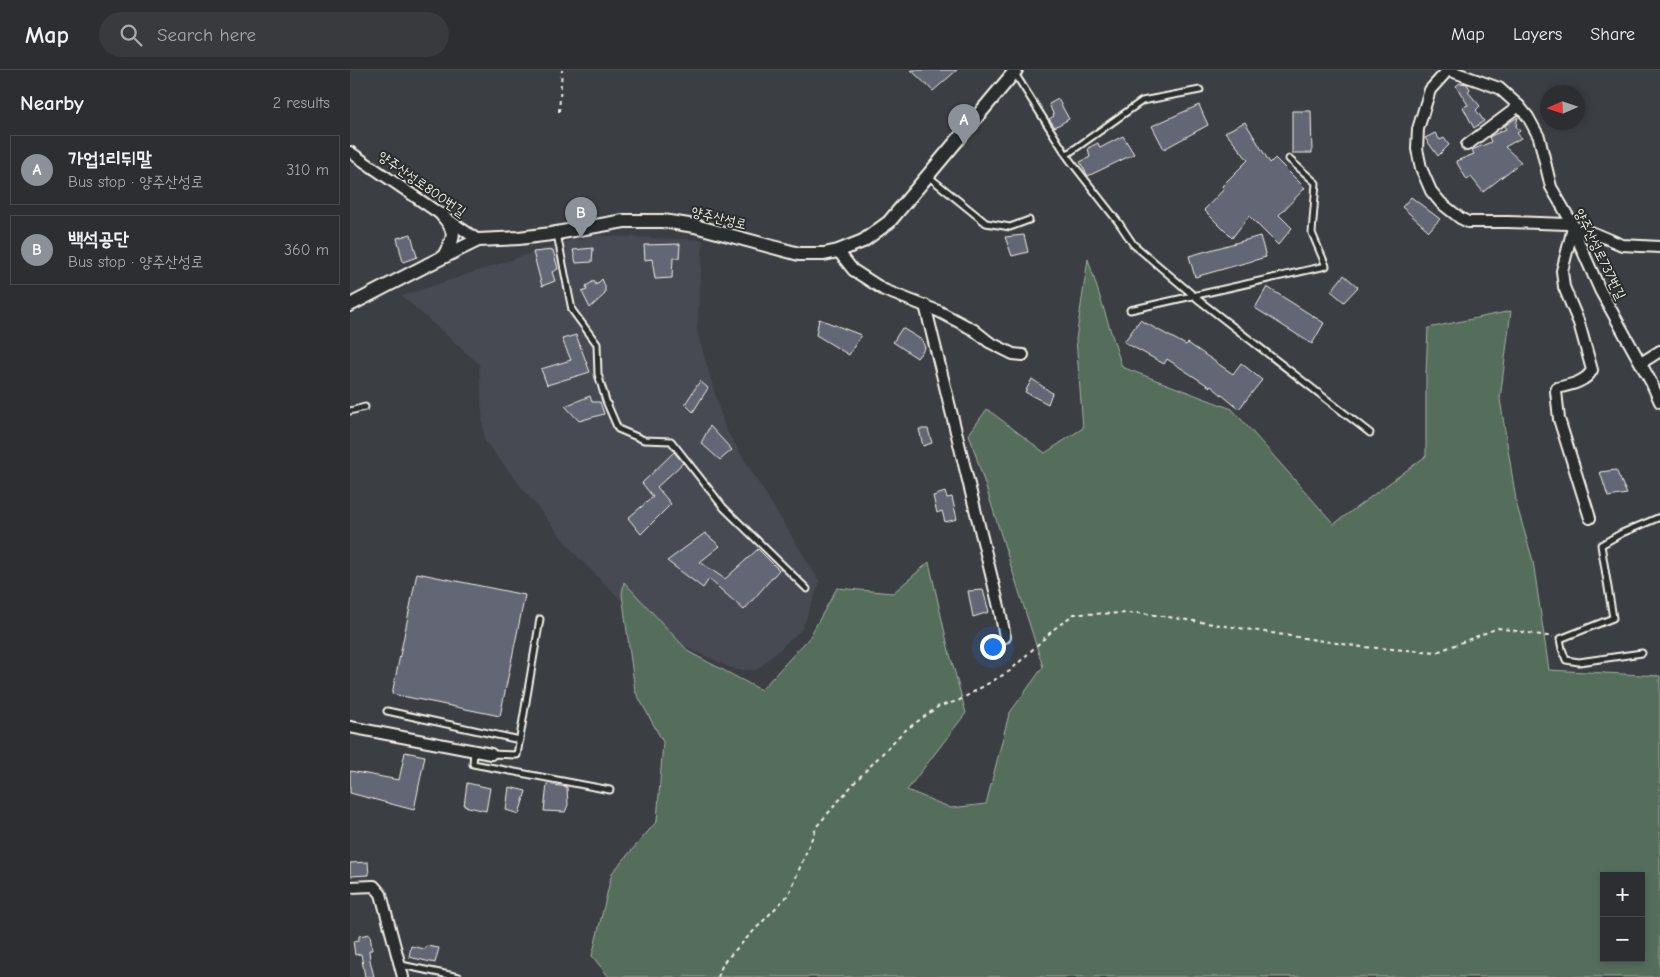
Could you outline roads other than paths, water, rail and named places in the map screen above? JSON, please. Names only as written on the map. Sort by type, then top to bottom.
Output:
[{"type":"street","name":"양주산성로737번길","points":[[1448,70],[1499,88],[1528,117],[1539,137],[1551,187],[1574,225],[1576,238],[1600,290],[1652,382],[1660,402]]},
{"type":"street","points":[[1448,70],[1430,90],[1418,129],[1417,149],[1421,168],[1432,191],[1441,203],[1468,222],[1574,225],[1622,245],[1660,247]]},
{"type":"street","name":"양주산성로","points":[[350,305],[478,240],[518,238],[557,233],[624,221],[663,221],[695,226],[799,254],[824,254],[838,251],[862,241],[884,226],[897,213],[1015,71]]},
{"type":"street","points":[[1467,145],[1519,106]]},
{"type":"street","name":"양주산성로800번길","points":[[350,152],[478,240]]},
{"type":"street","points":[[442,215],[452,226],[453,234],[452,242],[444,256]]},
{"type":"street","points":[[1574,225],[1562,271],[1564,287],[1579,323],[1592,370],[1589,375],[1574,384],[1558,388],[1556,391],[1559,419],[1590,518]]},
{"type":"street","points":[[838,251],[853,270],[884,290],[925,305],[974,330],[989,342],[1013,354],[1023,355]]},
{"type":"street","points":[[1566,258],[1577,252],[1586,258]]},
{"type":"street","points":[[925,305],[1005,637]]},
{"type":"street","points":[[1641,363],[1660,352]]},
{"type":"street","points":[[350,728],[491,754]]},
{"type":"street","points":[[350,887],[374,886],[380,894],[403,977]]},
{"type":"lane","points":[[1015,71],[1066,155],[1133,244],[1193,295],[1370,433]]},
{"type":"lane","points":[[1066,155],[1142,101],[1200,90]]},
{"type":"lane","points":[[1130,310],[1326,266],[1312,233],[1316,183],[1289,159]]},
{"type":"lane","points":[[928,176],[986,224],[1010,227],[1029,220]]},
{"type":"lane","points":[[557,233],[572,310],[597,344],[598,374],[618,429],[644,440],[671,441],[724,508],[807,589]]},
{"type":"lane","points":[[350,411],[365,407]]},
{"type":"lane","points":[[1642,653],[1579,662],[1566,660],[1560,638],[1612,618],[1602,545],[1622,533],[1660,517]]},
{"type":"lane","points":[[491,754],[517,755],[540,619]]},
{"type":"lane","points":[[387,711],[520,740]]},
{"type":"lane","points":[[474,751],[473,764],[610,790]]},
{"type":"lane","points":[[400,965],[459,977]]},
{"type":"place","name":"가업1리뒤말","points":[[964,145]]},
{"type":"place","name":"백석공단","points":[[581,238]]}]
